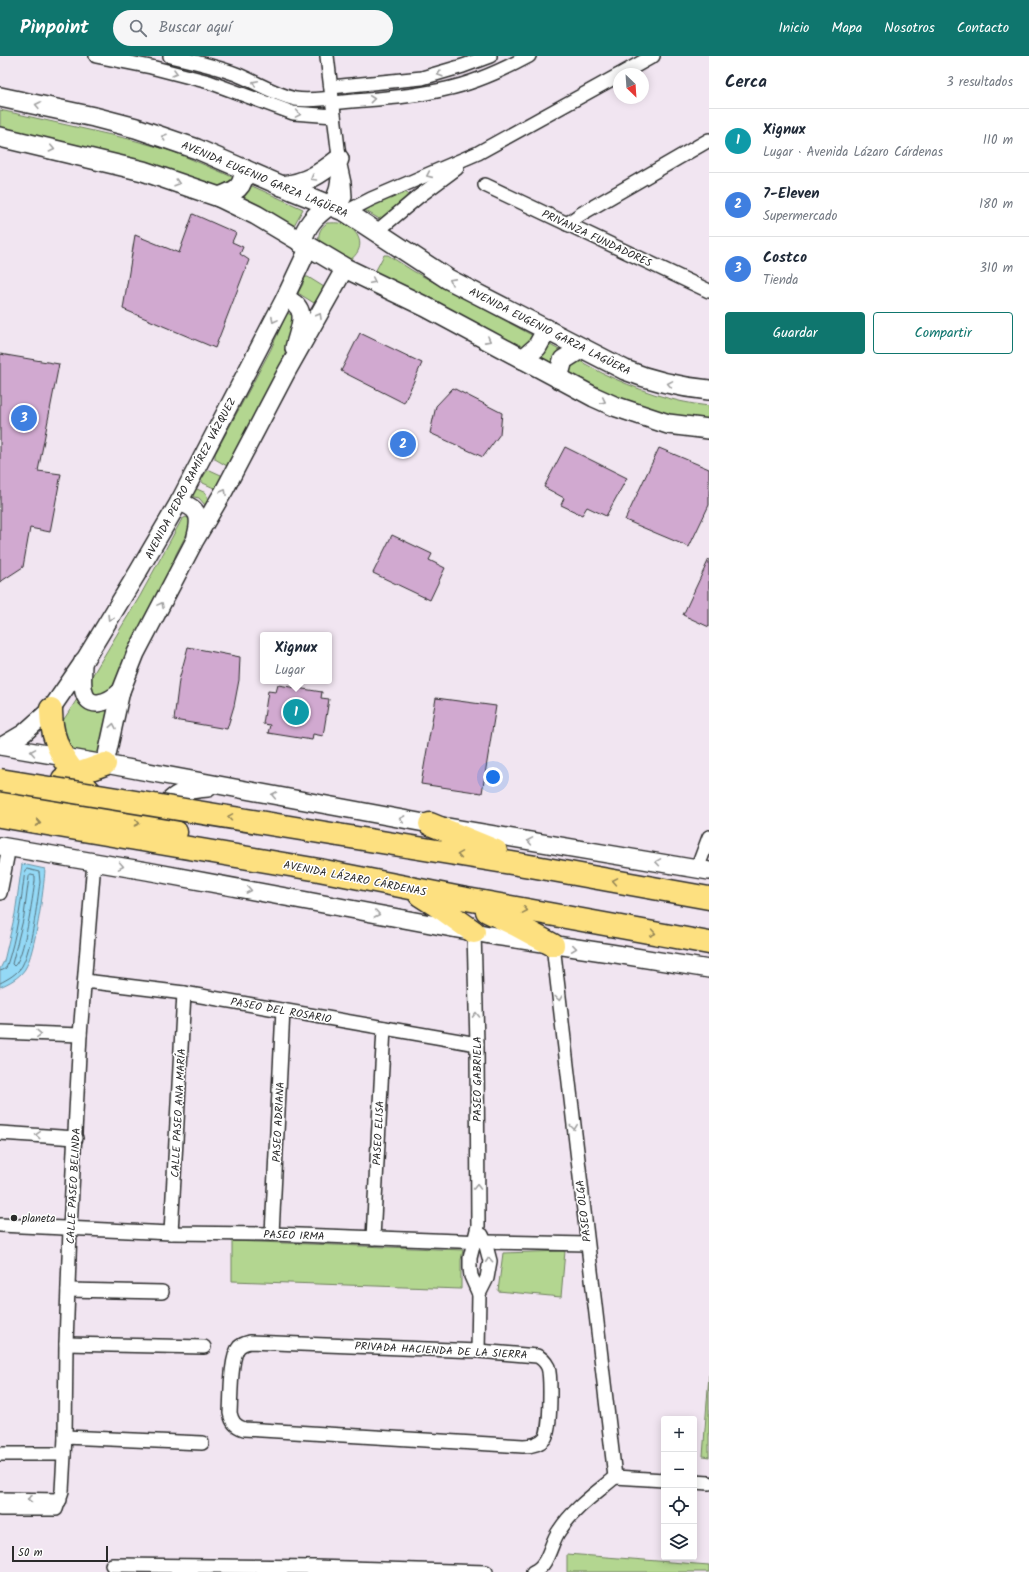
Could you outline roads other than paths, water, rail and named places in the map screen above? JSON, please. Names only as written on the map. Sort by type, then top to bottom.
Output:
[{"type":"highway","points":[[51,709],[52,732],[63,757],[112,818]]},
{"type":"highway","points":[[4,791],[95,781],[105,764]]},
{"type":"highway","points":[[57,807],[74,799],[82,782]]},
{"type":"highway","points":[[4,791],[57,807],[286,854],[319,870]]},
{"type":"highway","points":[[4,791],[338,835],[536,867],[709,898]]},
{"type":"highway","name":"AVENIDA LÁZARO CÁRDENAS","points":[[0,816],[319,870],[461,898],[709,943]]},
{"type":"highway","points":[[430,824],[458,837],[536,867]]},
{"type":"highway","points":[[407,887],[445,911],[474,932]]},
{"type":"highway","points":[[461,898],[553,945]]},
{"type":"main road","name":"AVENIDA EUGENIO GARZA LAGÜERA","points":[[0,97],[94,117],[136,128],[190,147],[244,169],[338,209],[448,279],[625,370],[646,379],[696,389],[709,390]]},
{"type":"main road","points":[[0,137],[143,171],[219,196],[256,215],[345,268],[426,307],[558,378],[614,406],[668,424],[709,429]]},
{"type":"main road","points":[[282,186],[309,180],[339,162]]},
{"type":"main road","points":[[219,196],[230,193],[238,188],[243,180],[244,169]]},
{"type":"main road","points":[[305,245],[307,227],[312,220],[338,209]]},
{"type":"main road","points":[[523,359],[537,347],[547,329]]},
{"type":"main road","points":[[558,378],[563,360],[582,348]]},
{"type":"street","points":[[96,56],[152,61],[293,113],[422,78],[463,66],[490,56],[497,72]]},
{"type":"street","points":[[170,56],[215,67],[236,74],[269,90],[295,99],[333,101],[429,93],[463,84],[497,72],[529,56]]},
{"type":"street","points":[[327,56],[339,162],[344,183],[345,197],[338,209]]},
{"type":"street","points":[[632,68],[653,56]]},
{"type":"street","points":[[338,209],[371,198],[478,153],[613,79]]},
{"type":"street","points":[[567,224],[581,214],[709,140]]},
{"type":"street","points":[[376,232],[418,196],[478,153]]},
{"type":"street","points":[[338,209],[339,162]]},
{"type":"street","points":[[344,183],[352,193],[359,197],[371,198]]},
{"type":"street","name":"PRIVANZA FUNDADORES","points":[[485,185],[709,291]]},
{"type":"street","name":"AVENIDA PEDRO RAMÍREZ VÁZQUEZ","points":[[1,746],[24,732],[51,709],[84,661],[153,548],[180,502],[285,298],[305,245]]},
{"type":"street","points":[[105,764],[121,691],[136,653],[194,542],[224,491],[287,371],[345,268]]},
{"type":"street","points":[[285,298],[296,303],[301,314],[287,371]]},
{"type":"street","points":[[180,502],[192,507],[198,515],[199,521],[194,542]]},
{"type":"street","points":[[84,661],[83,688],[84,694],[89,701],[98,704],[103,703],[121,691]]},
{"type":"street","points":[[1,746],[234,787],[430,824],[703,870],[709,837]]},
{"type":"street","points":[[172,831],[166,822],[164,810],[169,800],[174,796],[190,790],[234,787]]},
{"type":"street","points":[[0,893],[5,846],[474,932],[709,969]]},
{"type":"street","name":"CALLE PASEO BELINDA","points":[[58,1505],[62,1491],[65,1437],[66,1344],[70,1229],[76,1138],[80,1035],[94,862]]},
{"type":"street","name":"PASEO GABRIELA","points":[[474,932],[479,1242],[470,1268],[471,1276],[479,1294],[478,1351]]},
{"type":"street","name":"PASEO OLGA","points":[[553,945],[587,1244],[616,1477]]},
{"type":"street","name":"PASEO DEL ROSARIO","points":[[85,981],[184,993],[477,1044]]},
{"type":"street","name":"CALLE PASEO ANA MARÍA","points":[[172,1233],[184,993]]},
{"type":"street","name":"PASEO ADRIANA","points":[[272,1234],[283,1010]]},
{"type":"street","name":"PASEO ELISA","points":[[373,1238],[384,1028]]},
{"type":"street","points":[[0,1032],[80,1035]]},
{"type":"street","points":[[0,1133],[76,1138]]},
{"type":"street","name":"PASEO IRMA","points":[[0,1224],[70,1229],[172,1233],[272,1234],[479,1242],[587,1244]]},
{"type":"street","name":"PASEO GABRIELA","points":[[479,1242],[490,1260],[487,1278],[479,1294]]},
{"type":"street","points":[[68,1290],[162,1292]]},
{"type":"street","name":"PRIVADA HACIENDA DE LA SIERRA","points":[[260,1342],[478,1351],[531,1354],[544,1360],[549,1373],[550,1427],[546,1437],[542,1441],[530,1446],[522,1446],[252,1430],[239,1427],[232,1420],[230,1413],[233,1359],[238,1348],[242,1344],[260,1342]]},
{"type":"street","points":[[66,1344],[204,1347]]},
{"type":"street","points":[[65,1437],[202,1443]]},
{"type":"street","points":[[0,1454],[64,1454]]},
{"type":"street","points":[[533,1572],[538,1570],[543,1565],[554,1539],[568,1520],[582,1505],[616,1477],[661,1480]]},
{"type":"street","points":[[697,1482],[709,1483]]},
{"type":"street","points":[[0,1499],[58,1505]]},
{"type":"street","points":[[0,1509],[58,1505]]},
{"type":"street","points":[[112,1566],[314,1567],[486,1572]]},
{"type":"water","points":[[22,864],[45,869],[38,920],[29,961],[25,969],[17,978],[0,987],[0,969],[4,961],[15,914]]},
{"type":"place","name":"Costco","points":[[24,418]]},
{"type":"place","name":"7-Eleven","points":[[403,444]]},
{"type":"place","name":"Xignux","points":[[296,712]]},
{"type":"place","name":"planeta","points":[[14,1218]]}]
